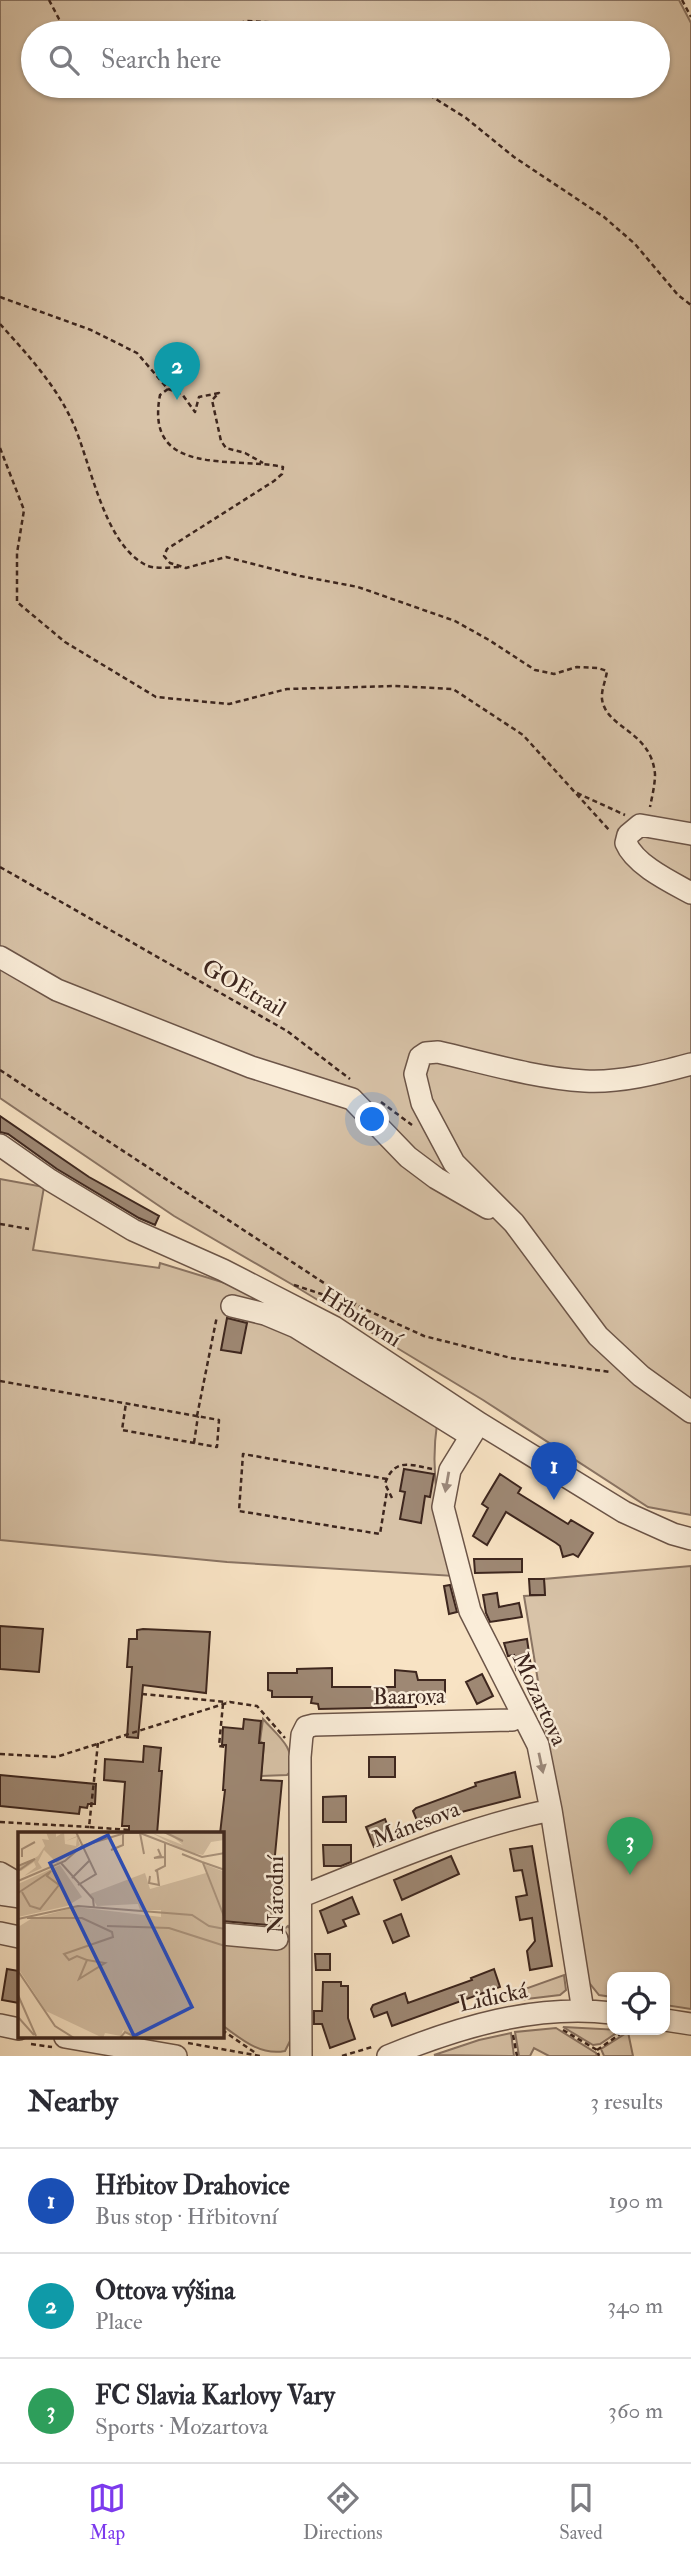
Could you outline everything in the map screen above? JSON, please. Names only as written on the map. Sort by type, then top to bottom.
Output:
[{"type":"street","points":[[691,834],[647,825],[636,826],[628,835],[626,843],[632,854],[661,876],[691,893]]},
{"type":"street","points":[[0,957],[57,990],[251,1068],[352,1100],[408,1157],[436,1178],[514,1223]]},
{"type":"street","points":[[691,1064],[661,1072],[587,1081],[514,1069],[438,1052],[426,1053],[420,1057],[415,1074],[422,1103],[454,1163],[514,1223],[598,1336],[640,1376],[691,1412]]},
{"type":"street","name":"Hřbitovní","points":[[0,1145],[50,1180],[133,1230],[223,1270],[334,1327],[475,1429],[624,1512],[691,1539]]},
{"type":"street","points":[[225,1310],[265,1314],[296,1327],[475,1429]]},
{"type":"street","name":"Mozartova","points":[[475,1429],[450,1470],[443,1507],[470,1611],[538,1745],[583,2011]]},
{"type":"street","name":"Baarova","points":[[302,1735],[306,1727],[314,1725],[512,1720],[522,1716]]},
{"type":"street","name":"Národní","points":[[301,2056],[302,1735]]},
{"type":"street","name":"Mánesova","points":[[302,1896],[456,1835],[510,1818],[551,1810]]},
{"type":"street","points":[[0,1873],[18,1883]]},
{"type":"street","points":[[0,1894],[18,1897]]},
{"type":"street","points":[[0,1933],[18,1937]]},
{"type":"street","points":[[224,1934],[277,1939]]},
{"type":"street","name":"Lidická","points":[[382,2051],[506,2018],[541,2013],[607,2013]]},
{"type":"street","points":[[670,2021],[691,2024]]},
{"type":"street","points":[[0,2025],[18,2029]]},
{"type":"street","points":[[74,2038],[177,2049]]},
{"type":"path","points":[[50,0],[61,21]]},
{"type":"path","points":[[682,0],[691,17]]},
{"type":"path","points":[[434,98],[466,118],[514,157],[604,217],[635,244],[678,295],[691,305]]},
{"type":"path","points":[[0,297],[91,330],[137,353],[168,389],[181,394],[195,412],[199,397],[219,393],[212,400],[221,441],[226,448],[245,453],[263,463],[283,467],[282,474],[274,481],[167,548],[164,556],[170,564],[186,568]]},
{"type":"path","points":[[0,324],[49,382],[72,422],[115,533],[146,566],[186,568],[226,557],[300,576],[358,587],[454,621],[535,670],[554,674],[577,667],[607,671],[602,700],[611,717],[642,740],[652,759],[655,781],[647,825]]},
{"type":"path","points":[[168,389],[160,395],[158,404],[161,435],[171,449],[194,457],[275,465]]},
{"type":"path","points":[[0,448],[24,510],[17,553],[17,602],[65,642],[156,697],[229,704],[287,689],[395,686],[453,689],[523,735],[632,854]]},
{"type":"path","points":[[577,793],[605,805]]},
{"type":"path","name":"GOEtrail","points":[[0,867],[287,1031],[351,1079]]},
{"type":"path","points":[[0,1070],[358,1306]]},
{"type":"path","points":[[373,1095],[415,1128]]},
{"type":"path","points":[[0,1224],[29,1229]]},
{"type":"path","points":[[284,1301],[293,1285],[358,1306],[424,1336],[511,1358],[640,1376]]},
{"type":"path","points":[[194,1443],[198,1416],[225,1310]]},
{"type":"path","points":[[0,1381],[126,1403],[219,1420],[217,1447],[122,1430],[126,1403]]},
{"type":"path","points":[[387,1479],[243,1454],[239,1511],[380,1534],[387,1492]]},
{"type":"path","points":[[391,1498],[385,1484],[397,1466],[405,1464],[450,1470]]},
{"type":"path","points":[[142,1694],[257,1706],[300,1757]]},
{"type":"path","points":[[0,1754],[56,1757],[230,1702]]},
{"type":"path","points":[[223,1704],[219,1746],[225,1747]]},
{"type":"path","points":[[89,1827],[98,1743]]},
{"type":"path","points":[[0,1822],[129,1830]]},
{"type":"path","points":[[556,2025],[597,2050],[599,2056]]},
{"type":"path","points":[[512,2030],[517,2056]]},
{"type":"path","points":[[224,2031],[260,2056]]},
{"type":"path","points":[[597,2050],[618,2035]]},
{"type":"path","points":[[177,2049],[260,2056]]},
{"type":"path","points":[[342,2056],[382,2051]]},
{"type":"shaded area","points":[[0,0],[679,0],[691,23],[691,1515],[648,1507],[483,1400],[174,1216],[0,1098]]},
{"type":"shaded area","points":[[0,1179],[44,1187],[33,1250],[159,1268],[160,1263],[251,1291],[437,1424],[435,1482],[454,1576],[227,1562],[0,1540]]},
{"type":"shaded area","points":[[691,1566],[691,2009],[670,2006],[670,1972],[607,1972],[607,1996],[599,1995],[587,1980],[524,1596],[545,1595],[544,1579]]},
{"type":"shaded area","points":[[263,1719],[288,1748],[291,1771],[287,1775],[261,1776],[264,1744],[260,1741]]},
{"type":"shaded area","points":[[288,1926],[293,1932],[293,2035],[285,2051],[276,2052],[259,2049],[224,2027],[224,1940],[283,1945],[283,1930]]},
{"type":"shaded area","points":[[564,1975],[566,1990],[560,1995],[510,2001],[508,1995]]},
{"type":"shaded area","points":[[563,2027],[607,2029],[607,2035],[614,2035],[600,2044],[593,2045]]},
{"type":"shaded area","points":[[556,2028],[597,2056],[549,2056],[534,2048],[530,2056],[519,2056],[515,2032]]},
{"type":"shaded area","points":[[511,2033],[514,2056],[434,2055],[479,2040]]},
{"type":"shaded area","points":[[623,2035],[629,2035],[633,2056],[604,2056],[601,2049]]},
{"type":"building","points":[[0,1116],[89,1177],[159,1216],[155,1225],[57,1169],[8,1134],[0,1132]]},
{"type":"building","points":[[227,1318],[247,1323],[241,1353],[221,1350]]},
{"type":"building","points":[[404,1469],[434,1474],[430,1497],[425,1496],[421,1523],[400,1519],[405,1492],[400,1491]]},
{"type":"building","points":[[500,1474],[521,1488],[518,1493],[568,1524],[571,1520],[593,1533],[578,1557],[573,1554],[563,1557],[560,1546],[506,1512],[487,1545],[473,1536],[488,1508],[482,1504]]},
{"type":"building","points":[[474,1559],[522,1559],[522,1572],[475,1573]]},
{"type":"building","points":[[529,1579],[544,1579],[545,1595],[530,1595]]},
{"type":"building","points":[[450,1585],[457,1612],[449,1614],[444,1586]]},
{"type":"building","points":[[497,1593],[499,1607],[519,1603],[522,1617],[490,1622],[483,1595]]},
{"type":"building","points":[[0,1626],[43,1629],[39,1672],[0,1669]]},
{"type":"building","points":[[137,1630],[210,1632],[206,1693],[143,1685],[138,1738],[127,1737],[132,1667],[127,1667],[129,1639],[137,1639]]},
{"type":"building","points":[[527,1639],[531,1667],[516,1670],[514,1655],[508,1656],[504,1643]]},
{"type":"building","points":[[332,1668],[332,1687],[395,1687],[395,1670],[416,1672],[418,1680],[445,1680],[445,1704],[319,1709],[318,1704],[311,1703],[312,1697],[272,1697],[272,1691],[268,1690],[268,1673],[297,1673],[297,1669]]},
{"type":"building","points":[[482,1674],[493,1696],[477,1704],[466,1682]]},
{"type":"building","points":[[244,1719],[261,1721],[259,1743],[264,1743],[261,1780],[282,1781],[273,1876],[283,1877],[279,1926],[224,1921],[224,1832],[220,1832],[225,1790],[226,1745],[222,1745],[223,1727],[243,1729]]},
{"type":"building","points":[[144,1746],[161,1748],[157,1832],[129,1832],[129,1826],[122,1826],[125,1782],[104,1780],[105,1759],[143,1762]]},
{"type":"building","points":[[369,1757],[395,1757],[395,1777],[369,1777]]},
{"type":"building","points":[[515,1772],[520,1797],[450,1815],[420,1828],[413,1811],[416,1808],[476,1786],[475,1783]]},
{"type":"building","points":[[0,1775],[96,1784],[95,1804],[88,1804],[87,1808],[80,1807],[79,1814],[0,1806]]},
{"type":"building","points":[[346,1796],[346,1822],[323,1822],[323,1797]]},
{"type":"building","points":[[385,1819],[393,1839],[374,1847],[366,1827]]},
{"type":"building","points":[[323,1845],[351,1845],[351,1862],[341,1866],[324,1866]]},
{"type":"building","points":[[532,1846],[552,1966],[530,1970],[527,1951],[535,1941],[532,1918],[520,1920],[516,1897],[527,1895],[522,1870],[514,1871],[510,1849]]},
{"type":"building","points":[[451,1856],[459,1874],[402,1900],[394,1880]]},
{"type":"building","points":[[352,1897],[359,1914],[343,1920],[346,1926],[328,1933],[320,1911]]},
{"type":"building","points":[[401,1914],[409,1936],[393,1943],[384,1921]]},
{"type":"building","points":[[315,1954],[330,1954],[330,1970],[316,1970]]},
{"type":"building","points":[[7,1969],[18,1971],[18,2003],[2,2000]]},
{"type":"building","points":[[494,1969],[500,1987],[392,2026],[387,2012],[374,2017],[371,2009],[373,2005],[405,1993],[408,2003],[472,1980],[471,1978]]},
{"type":"building","points":[[323,1982],[341,1982],[341,1986],[348,1986],[348,2018],[355,2039],[330,2048],[322,2024],[314,2024],[314,2011],[322,2011]]},
{"type":"place","name":"Ottova výšina","points":[[177,400]]},
{"type":"place","name":"Hřbitov Drahovice","points":[[554,1500]]},
{"type":"place","name":"FC Slavia Karlovy Vary","points":[[630,1875]]}]
